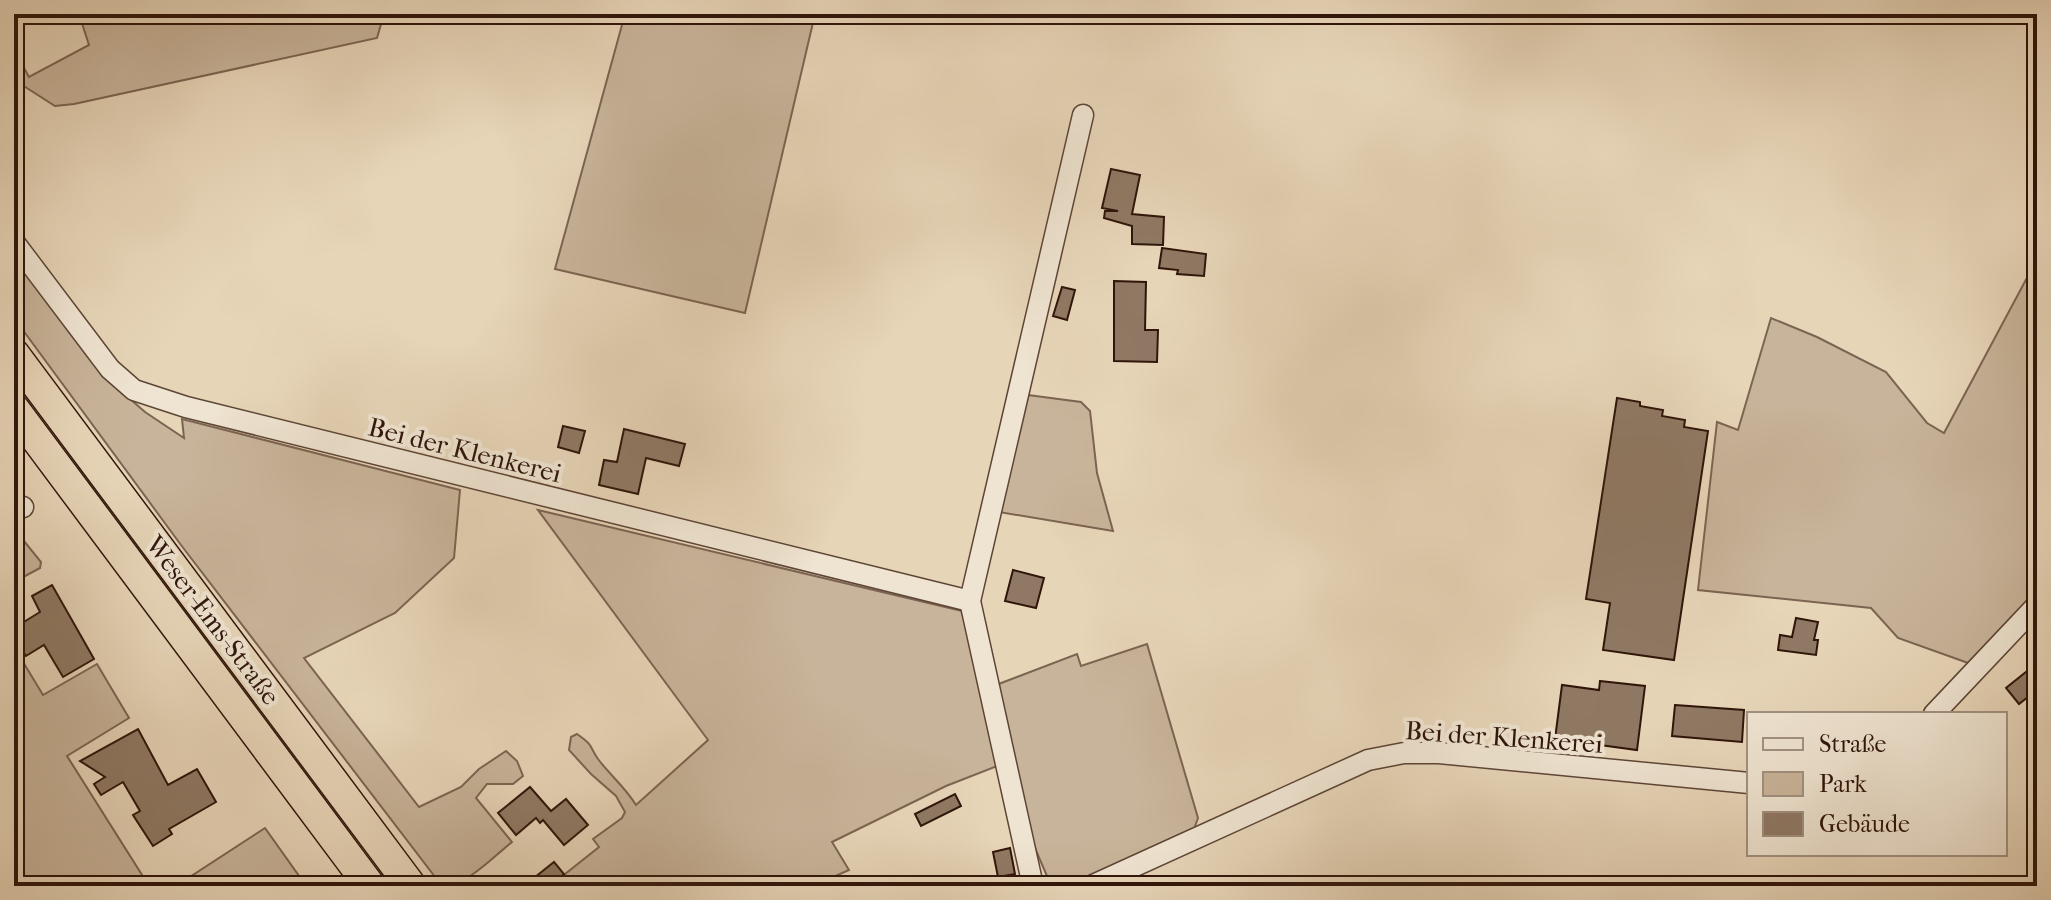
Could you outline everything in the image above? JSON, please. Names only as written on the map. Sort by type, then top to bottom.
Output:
[{"type":"highway","name":"Weser-Ems-Straße","points":[[14,354],[411,886]]},
{"type":"highway","name":"Weser-Ems-Straße","points":[[14,409],[370,886]]},
{"type":"street","points":[[1033,886],[970,601],[1083,115]]},
{"type":"street","name":"Bei der Klenkerei","points":[[14,242],[110,369],[134,390],[186,407],[970,601]]},
{"type":"street","points":[[1936,712],[2037,605]]},
{"type":"street","name":"Bei der Klenkerei","points":[[1091,886],[1368,760],[1404,753],[1439,753],[1747,783]]},
{"type":"green space","points":[[79,14],[384,14],[377,38],[74,104],[55,106],[19,83],[14,85],[14,50],[29,77],[89,45]]},
{"type":"green space","points":[[625,14],[815,14],[745,313],[555,269]]},
{"type":"green space","points":[[14,256],[106,378],[145,412],[184,438],[182,419],[460,490],[454,558],[395,613],[304,658],[419,807],[461,787],[479,769],[506,751],[517,761],[523,776],[513,784],[487,784],[476,798],[512,842],[479,870],[461,881],[442,886],[181,545],[14,318]]},
{"type":"green space","points":[[2037,259],[2037,595],[1971,664],[1898,638],[1871,608],[1698,590],[1717,422],[1738,430],[1771,318],[1886,372],[1927,423],[1944,433]]},
{"type":"green space","points":[[1028,395],[1081,402],[1090,411],[1097,473],[1113,531],[999,512]]},
{"type":"green space","points":[[538,510],[962,611],[1000,765],[946,786],[832,842],[849,870],[813,886],[550,886],[599,847],[593,839],[622,818],[625,812],[616,796],[569,750],[571,737],[577,734],[588,743],[636,805],[708,740]]},
{"type":"green space","points":[[14,540],[24,541],[41,562],[40,568],[14,582]]},
{"type":"green space","points":[[1147,644],[1198,818],[1194,829],[1069,886],[1050,883],[1028,832],[996,685],[1077,654],[1081,666]]},
{"type":"green space","points":[[14,647],[43,695],[97,664],[129,718],[67,756],[149,886],[14,886]]},
{"type":"green space","points":[[265,828],[304,883],[301,886],[176,886]]},
{"type":"building","points":[[1111,169],[1140,175],[1132,214],[1164,217],[1163,245],[1132,244],[1132,226],[1104,218],[1105,211],[1118,211],[1102,208]]},
{"type":"building","points":[[1162,248],[1206,254],[1204,276],[1177,274],[1178,270],[1159,268]]},
{"type":"building","points":[[1114,281],[1146,282],[1145,330],[1158,330],[1157,362],[1114,361]]},
{"type":"building","points":[[1062,287],[1075,290],[1067,320],[1053,316]]},
{"type":"building","points":[[1617,398],[1663,410],[1662,416],[1685,420],[1684,427],[1708,431],[1674,660],[1603,650],[1610,603],[1586,599]]},
{"type":"building","points":[[563,426],[585,431],[579,453],[558,447]]},
{"type":"building","points":[[624,429],[685,444],[679,466],[646,458],[638,494],[599,485],[604,460],[617,462]]},
{"type":"building","points":[[1013,570],[1044,578],[1036,608],[1005,601]]},
{"type":"building","points":[[52,585],[94,659],[63,677],[44,645],[26,656],[14,637],[14,628],[40,612],[32,596]]},
{"type":"building","points":[[1796,618],[1818,622],[1814,640],[1818,640],[1816,655],[1778,650],[1780,635],[1792,637]]},
{"type":"building","points":[[2037,663],[2037,690],[2019,704],[2006,688]]},
{"type":"building","points":[[1600,681],[1645,686],[1637,750],[1555,739],[1562,685],[1599,690]]},
{"type":"building","points":[[1675,705],[1744,710],[1742,742],[1672,736]]},
{"type":"building","points":[[138,729],[168,785],[197,769],[216,802],[169,829],[172,834],[153,846],[133,815],[140,811],[123,782],[101,795],[94,784],[105,777],[80,761]]},
{"type":"building","points":[[530,787],[551,811],[566,799],[588,825],[564,845],[543,820],[540,823],[536,818],[516,835],[498,813]]},
{"type":"building","points":[[955,794],[961,806],[921,826],[915,814]]},
{"type":"building","points":[[1010,848],[1015,874],[998,877],[993,852]]},
{"type":"building","points":[[554,862],[564,874],[549,886],[524,886]]}]
